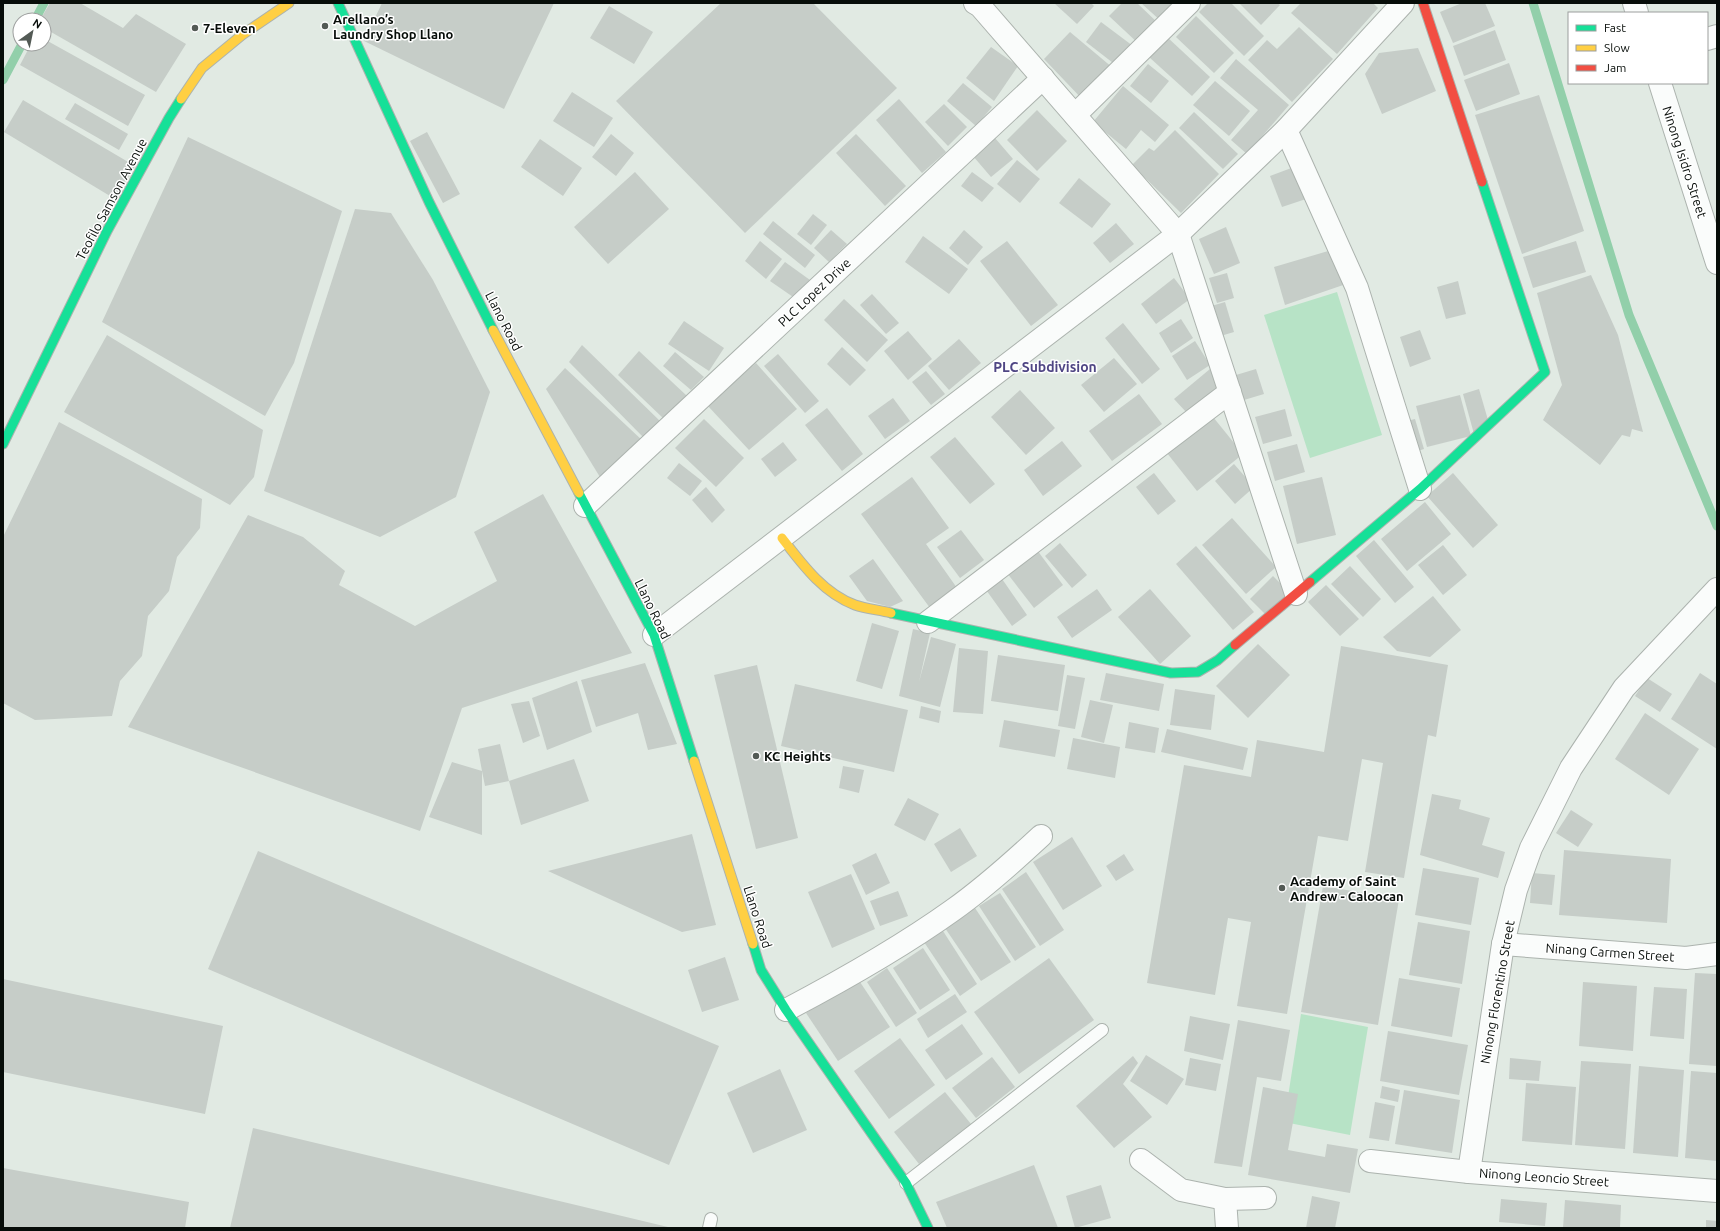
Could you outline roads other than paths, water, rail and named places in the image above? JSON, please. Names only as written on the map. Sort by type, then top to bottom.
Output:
[{"type":"main road","name":"Teofilo Samson Avenue","points":[[3,444],[107,231],[181,99],[202,68],[242,35],[289,3]]},
{"type":"main road","name":"Llano Road","points":[[338,3],[429,202],[515,373],[654,635],[761,970],[786,1010],[906,1183],[928,1228]]},
{"type":"main road","points":[[782,538],[816,581],[835,595],[855,605],[928,622],[1171,673],[1184,674],[1198,672],[1213,664],[1420,489],[1545,372],[1423,3]]},
{"type":"street","points":[[1075,115],[1190,3]]},
{"type":"street","points":[[654,635],[1178,234],[1286,130],[1403,3]]},
{"type":"street","points":[[979,4],[1178,234],[1296,594]]},
{"type":"street","name":"PLC Lopez Drive","points":[[586,506],[1042,78]]},
{"type":"street","name":"Ninong Isidro Street","points":[[1660,84],[1717,263]]},
{"type":"street","points":[[1286,130],[1357,288],[1420,489]]},
{"type":"street","points":[[928,622],[1230,392]]},
{"type":"street","name":"Ninong Florentino Street","points":[[1469,1172],[1503,944],[1516,890],[1531,848],[1571,768],[1624,688],[1717,589]]},
{"type":"street","points":[[786,1010],[848,978],[953,910],[1010,865],[1041,836]]},
{"type":"street","name":"Ninang Carmen Street","points":[[1503,944],[1686,958],[1717,954]]},
{"type":"street","points":[[1141,1160],[1181,1190],[1225,1199],[1265,1198]]},
{"type":"street","name":"Ninong Leoncio Street","points":[[1370,1161],[1469,1172],[1717,1191]]},
{"type":"street","points":[[1225,1199],[1227,1228]]},
{"type":"lane","points":[[906,1183],[1102,1030]]},
{"type":"waterway","points":[[39,12],[44,3]]},
{"type":"waterway","points":[[1533,3],[1629,315],[1717,526]]},
{"type":"waterway","points":[[3,80],[18,52]]},
{"type":"place","name":"Arellano’s Laundry Shop Llano","points":[[325,26]]},
{"type":"place","name":"7-Eleven","points":[[195,28]]},
{"type":"place","name":"KC Heights","points":[[756,756]]},
{"type":"place","name":"Academy of Saint Andrew - Caloocan","points":[[1282,888]]},
{"type":"district","name":"PLC Subdivision","points":[[1045,367]]}]
